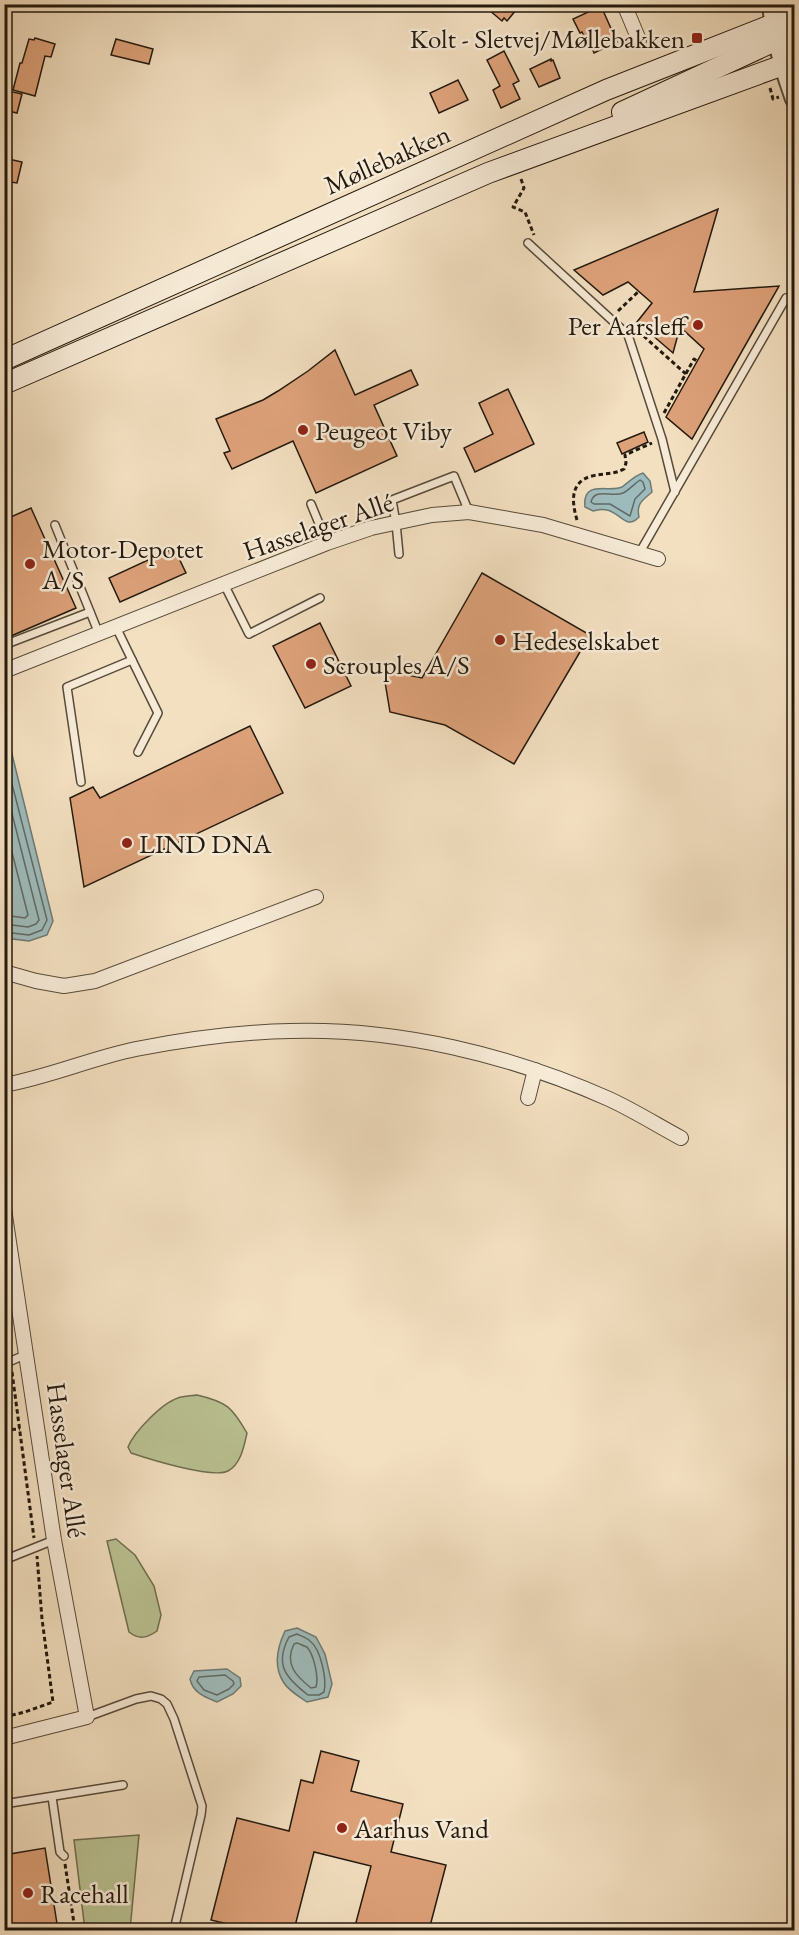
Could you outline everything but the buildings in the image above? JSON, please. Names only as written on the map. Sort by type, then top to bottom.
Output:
[{"type":"main road","name":"Møllebakken","points":[[4,384],[517,162],[788,31]]},
{"type":"main road","name":"Møllebakken","points":[[4,360],[606,90],[788,31]]},
{"type":"street","points":[[624,4],[639,40]]},
{"type":"street","points":[[788,31],[795,99]]},
{"type":"street","name":"Hasselager Allé","points":[[4,671],[327,543],[371,528],[432,515],[469,512],[543,525],[658,559]]},
{"type":"street","points":[[4,972],[64,986],[95,981],[316,897]]},
{"type":"street","points":[[4,1085],[134,1049],[217,1036],[291,1031],[346,1033],[412,1040],[467,1051],[535,1070],[610,1099],[681,1138]]},
{"type":"street","points":[[528,1098],[535,1070]]},
{"type":"street","name":"Hasselager Allé","points":[[4,1209],[54,1540],[87,1717]]},
{"type":"street","points":[[4,1738],[87,1717]]},
{"type":"lane","points":[[528,243],[628,335],[662,439],[675,492]]},
{"type":"lane","points":[[640,552],[786,298]]},
{"type":"lane","points":[[399,554],[392,501],[454,476],[469,512]]},
{"type":"lane","points":[[311,504],[327,543]]},
{"type":"lane","points":[[55,525],[99,634]]},
{"type":"lane","points":[[224,584],[249,634],[320,598]]},
{"type":"lane","points":[[4,645],[90,612]]},
{"type":"lane","points":[[116,627],[158,713],[138,752]]},
{"type":"lane","points":[[81,782],[67,687],[132,660]]},
{"type":"lane","points":[[8,1362],[27,1354]]},
{"type":"lane","points":[[4,1560],[54,1540]]},
{"type":"lane","points":[[87,1717],[136,1699],[151,1696],[167,1704],[174,1719],[202,1806],[174,1930]]},
{"type":"lane","points":[[4,1804],[123,1785]]},
{"type":"lane","points":[[52,1797],[60,1852],[64,1856]]},
{"type":"path","points":[[517,162],[524,188],[513,207],[525,212],[536,239]]},
{"type":"path","points":[[610,319],[639,291]]},
{"type":"path","points":[[634,328],[686,374]]},
{"type":"path","points":[[662,417],[694,359],[697,361]]},
{"type":"path","points":[[575,534],[577,525],[572,500],[578,485],[592,476],[616,473],[624,469],[625,455],[662,439]]},
{"type":"path","points":[[4,1717],[53,1702],[42,1619],[36,1547],[20,1429],[8,1362],[6,1328]]},
{"type":"path","points":[[4,1430],[20,1429]]},
{"type":"path","points":[[64,1856],[75,1930]]},
{"type":"green space","points":[[197,1395],[215,1400],[228,1407],[247,1433],[241,1454],[232,1468],[220,1473],[195,1470],[131,1453],[128,1447],[131,1441],[142,1426],[157,1412],[178,1398]]},
{"type":"green space","points":[[116,1539],[135,1555],[154,1586],[161,1615],[157,1631],[146,1637],[136,1636],[129,1632],[107,1541]]},
{"type":"green space","points":[[139,1835],[130,1930],[85,1930],[74,1840]]},
{"type":"water","points":[[643,473],[650,481],[652,492],[641,502],[638,508],[639,517],[633,521],[624,520],[609,511],[602,509],[593,511],[585,507],[585,498],[592,490],[622,487]]},
{"type":"water","points":[[5,745],[11,750],[53,921],[47,935],[29,941],[5,938]]},
{"type":"water","points":[[297,1628],[316,1637],[325,1654],[332,1684],[328,1697],[307,1702],[289,1689],[278,1671],[277,1657],[285,1631]]},
{"type":"water","points":[[227,1669],[240,1678],[241,1686],[233,1694],[217,1702],[200,1694],[190,1679],[194,1671]]},
{"type":"place","name":"Kolt - Sletvej/Møllebakken","points":[[697,38]]},
{"type":"place","name":"Per Aarsleff","points":[[698,325]]},
{"type":"place","name":"Peugeot Viby","points":[[303,430]]},
{"type":"place","name":"Motor-Depotet A/S","points":[[30,564]]},
{"type":"place","name":"Hedeselskabet","points":[[500,640]]},
{"type":"place","name":"Scrouples A/S","points":[[311,664]]},
{"type":"place","name":"LIND DNA","points":[[127,843]]},
{"type":"place","name":"Aarhus Vand","points":[[342,1828]]},
{"type":"place","name":"Racehall","points":[[28,1893]]}]
